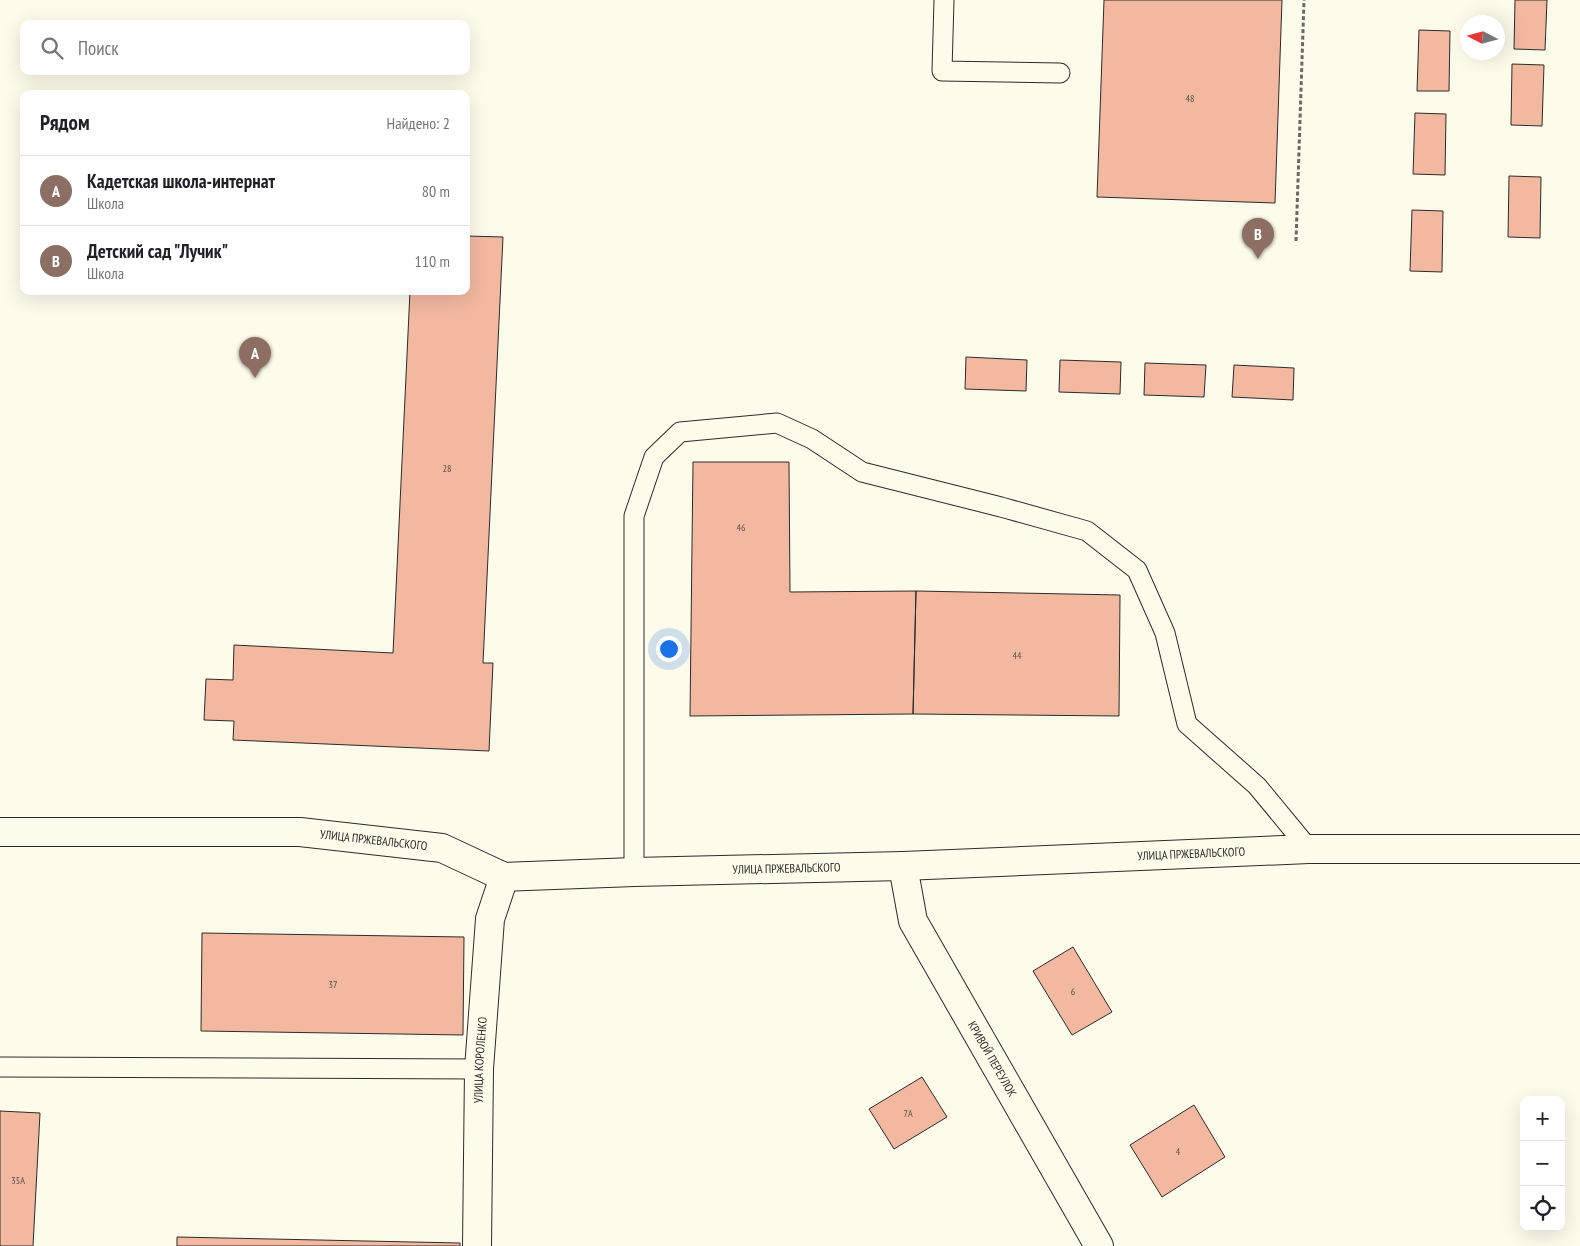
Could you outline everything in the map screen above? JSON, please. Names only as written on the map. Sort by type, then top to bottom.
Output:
[{"type":"street","name":"УЛИЦА ПРЖЕВАЛЬСКОГО","points":[[0,832],[300,832],[442,848],[504,877],[903,866],[1309,849],[1580,849]]},
{"type":"street","name":"КРИВОЙ ПЕРЕУЛОК","points":[[903,866],[913,921],[1099,1246]]},
{"type":"street","name":"УЛИЦА КОРОЛЕНКО","points":[[477,1246],[479,1069],[490,919],[504,877]]},
{"type":"lane","points":[[944,0],[942,71],[1060,73]]},
{"type":"lane","points":[[634,872],[634,516],[654,457],[680,432],[777,423],[812,439],[862,472],[1087,531],[1137,570],[1165,633],[1187,724],[1256,786],[1309,849]]},
{"type":"lane","points":[[0,1067],[479,1069]]},
{"type":"path","points":[[1296,241],[1304,0]]},
{"type":"building","points":[[1104,0],[1282,0],[1275,203],[1097,197]]},
{"type":"building","points":[[1515,0],[1547,0],[1545,50],[1514,49]]},
{"type":"building","points":[[1419,30],[1450,31],[1449,91],[1417,91]]},
{"type":"building","points":[[1512,64],[1544,65],[1542,126],[1511,125]]},
{"type":"building","points":[[1415,113],[1446,114],[1445,175],[1413,174]]},
{"type":"building","points":[[1509,176],[1541,177],[1540,238],[1508,237]]},
{"type":"building","points":[[1412,210],[1443,211],[1442,272],[1410,271]]},
{"type":"building","points":[[470,236],[503,237],[483,663],[493,663],[489,751],[233,740],[234,721],[204,720],[206,679],[233,680],[234,645],[393,653],[410,295],[470,295]]},
{"type":"building","points":[[966,357],[1027,360],[1026,391],[965,389]]},
{"type":"building","points":[[1060,360],[1121,362],[1120,394],[1059,392]]},
{"type":"building","points":[[1145,363],[1206,365],[1204,397],[1144,395]]},
{"type":"building","points":[[1234,365],[1294,368],[1293,400],[1232,397]]},
{"type":"building","points":[[693,462],[789,462],[790,592],[916,591],[913,714],[690,716]]},
{"type":"building","points":[[916,591],[1120,595],[1119,716],[913,714]]},
{"type":"building","points":[[202,933],[464,937],[463,1035],[201,1031]]},
{"type":"building","points":[[1073,947],[1112,1012],[1072,1035],[1033,971]]},
{"type":"building","points":[[922,1077],[947,1117],[894,1149],[869,1109]]},
{"type":"building","points":[[1194,1105],[1225,1157],[1162,1197],[1130,1145]]},
{"type":"building","points":[[0,1111],[40,1113],[33,1246],[0,1246]]},
{"type":"building","points":[[177,1237],[460,1243],[460,1246],[177,1246]]},
{"type":"place","name":"Детский сад \"Лучик\"","points":[[1258,259]]},
{"type":"place","name":"Кадетская школа-интернат","points":[[255,378]]}]
